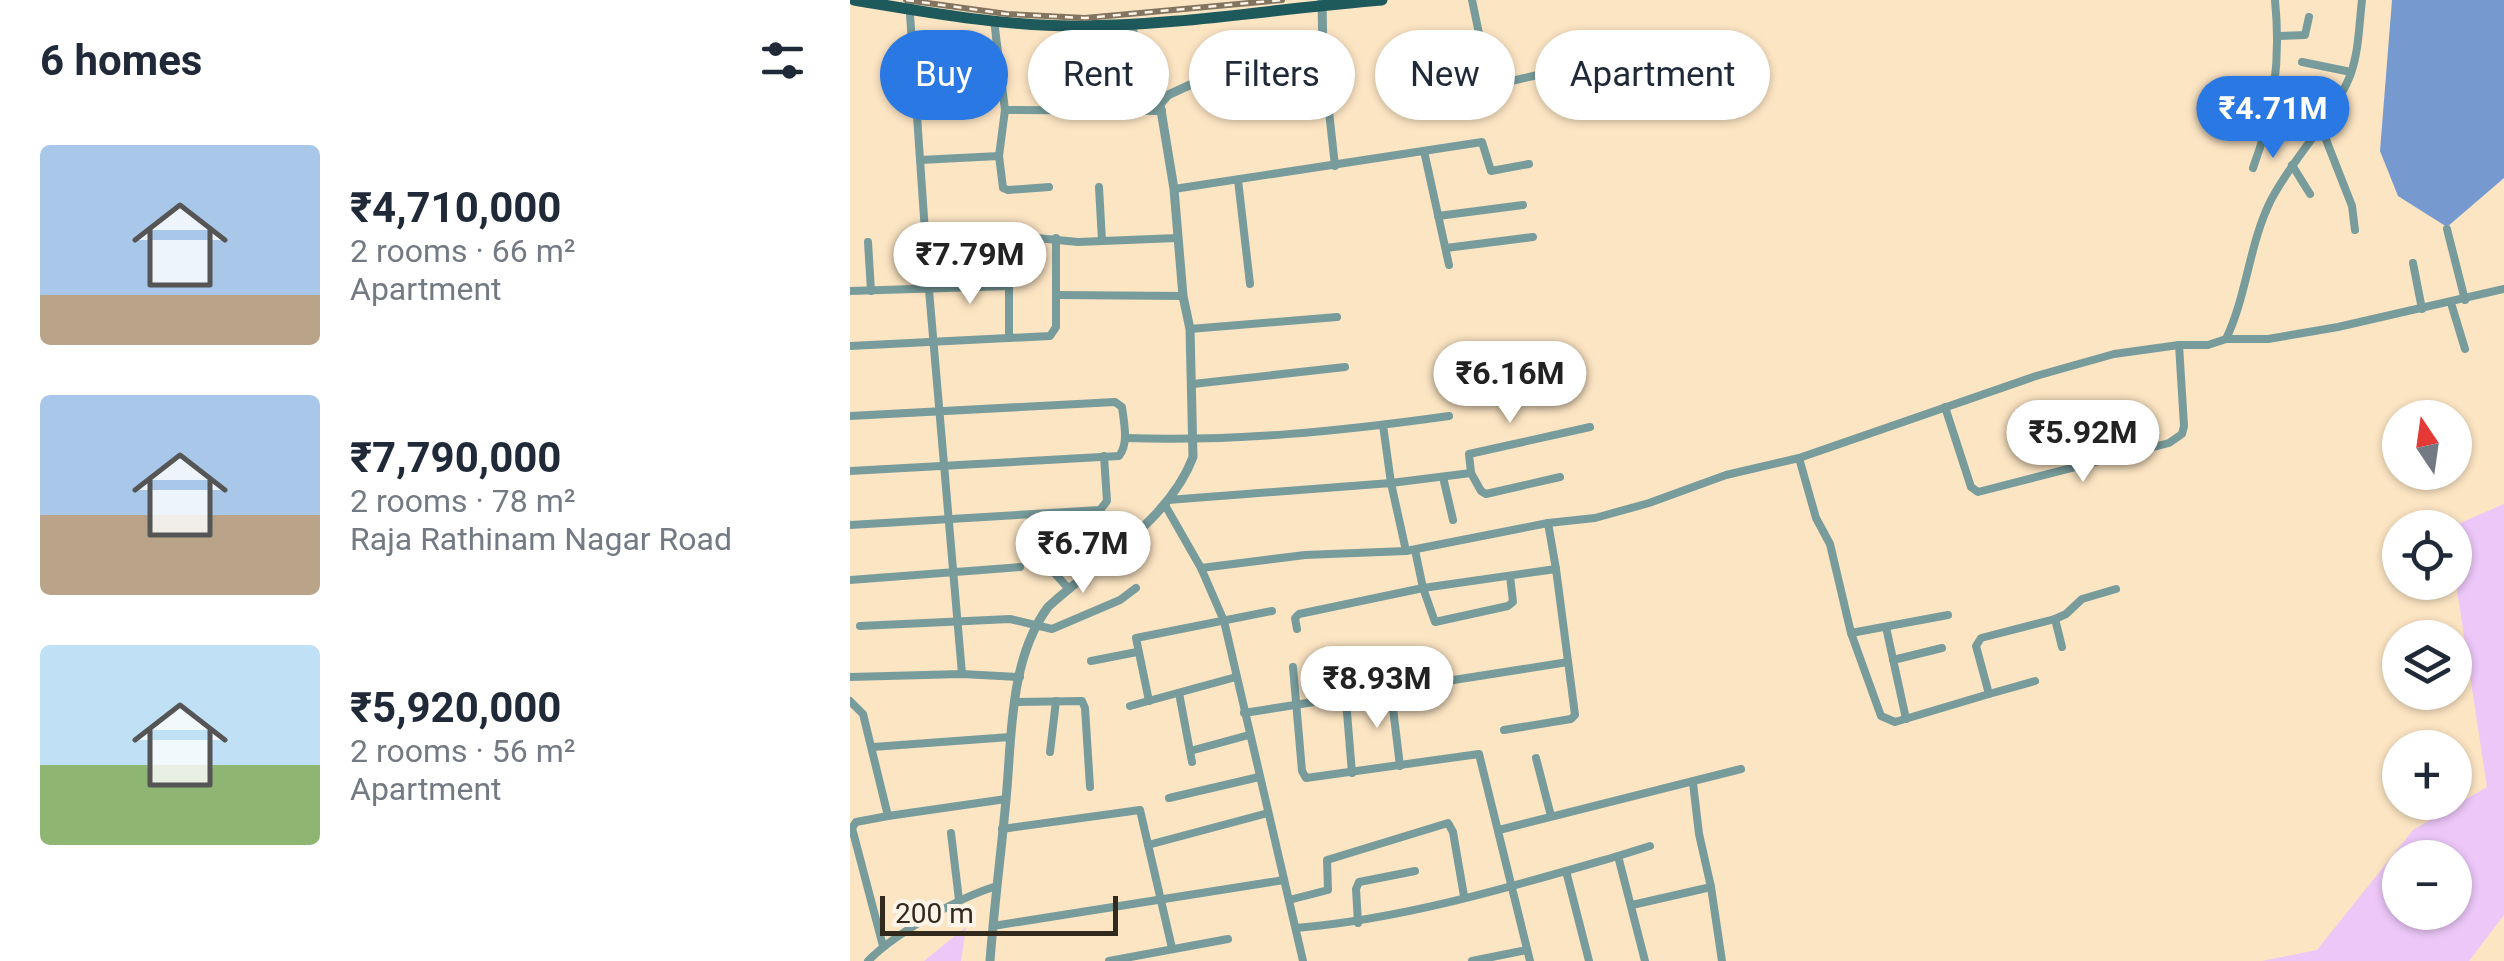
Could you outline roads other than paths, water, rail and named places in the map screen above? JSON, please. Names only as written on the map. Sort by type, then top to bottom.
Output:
[{"type":"main road","points":[[854,0],[994,20],[1075,26],[1132,24],[1321,2],[1382,0]]},
{"type":"street","points":[[1472,0],[1490,86],[1535,76]]},
{"type":"street","points":[[2253,168],[2269,124],[2280,36],[2275,0]]},
{"type":"street","points":[[2226,339],[2271,200],[2321,127],[2351,72],[2362,0]]},
{"type":"street","points":[[1321,2],[1322,30]]},
{"type":"street","points":[[909,5],[911,30]]},
{"type":"street","points":[[2280,36],[2304,35],[2309,17]]},
{"type":"street","points":[[994,20],[995,30]]},
{"type":"street","points":[[1132,24],[1133,30]]},
{"type":"street","points":[[2302,62],[2351,72]]},
{"type":"street","points":[[918,120],[962,674]]},
{"type":"street","points":[[1004,120],[999,156],[1005,190],[1049,187]]},
{"type":"street","points":[[990,961],[1010,738],[1020,677],[1034,626],[1068,588],[1166,502],[1186,476],[1193,456],[1190,329],[1163,120]]},
{"type":"street","points":[[1330,120],[1335,166]]},
{"type":"street","points":[[2321,127],[2352,206],[2356,230]]},
{"type":"street","points":[[1174,189],[1482,142],[1491,171],[1528,164]]},
{"type":"street","points":[[1424,152],[1449,265]]},
{"type":"street","points":[[920,160],[999,156]]},
{"type":"street","points":[[2292,166],[2310,194]]},
{"type":"street","points":[[1238,180],[1250,284]]},
{"type":"street","points":[[1099,187],[1102,241]]},
{"type":"street","points":[[1438,216],[1523,205]]},
{"type":"street","points":[[2447,228],[2465,300]]},
{"type":"street","points":[[924,232],[1102,241],[1177,238]]},
{"type":"street","points":[[1009,235],[1009,338]]},
{"type":"street","points":[[850,346],[1053,334],[1056,238]]},
{"type":"street","points":[[1446,248],[1534,238]]},
{"type":"street","points":[[868,242],[870,291]]},
{"type":"street","points":[[2413,263],[2422,310]]},
{"type":"street","points":[[850,291],[1009,286]]},
{"type":"street","points":[[1202,568],[1306,555],[1411,551],[1613,514],[1726,475],[1799,458],[2036,376],[2114,354],[2226,339],[2268,338],[2422,310],[2504,289]]},
{"type":"street","points":[[1056,295],[1184,296]]},
{"type":"street","points":[[2449,303],[2462,350]]},
{"type":"street","points":[[1190,329],[1338,318]]},
{"type":"street","points":[[1946,407],[1972,487],[1978,492],[2132,453],[2169,443],[2182,434],[2179,345]]},
{"type":"street","points":[[1193,384],[1345,367]]},
{"type":"street","points":[[850,416],[1114,402],[1122,407],[1125,438],[1122,454],[850,472]]},
{"type":"street","points":[[1125,438],[1192,440],[1383,426],[1449,416]]},
{"type":"street","points":[[1383,426],[1392,483],[1432,620],[1438,622],[1511,605],[1510,576]]},
{"type":"street","points":[[1560,478],[1486,494],[1471,474],[1468,456],[1590,426]]},
{"type":"street","points":[[850,525],[1100,510],[1108,500],[1104,456]]},
{"type":"street","points":[[1799,458],[1816,518],[1830,544],[1851,633],[1881,716],[1890,722],[1906,719],[2035,681]]},
{"type":"street","points":[[1166,502],[1471,474]]},
{"type":"street","points":[[1443,478],[1453,520]]},
{"type":"street","points":[[1166,502],[1202,568],[1224,621],[1304,961]]},
{"type":"street","points":[[1504,730],[1574,718],[1548,524]]},
{"type":"street","points":[[1041,558],[1068,588]]},
{"type":"street","points":[[850,580],[1020,567]]},
{"type":"street","points":[[1297,628],[1298,614],[1423,588],[1556,569]]},
{"type":"street","points":[[860,626],[1010,619],[1052,630],[1120,600],[1136,588]]},
{"type":"street","points":[[1989,694],[1977,641],[2055,619],[2082,599],[2116,588]]},
{"type":"street","points":[[1148,702],[1135,641],[1138,637],[1272,611]]},
{"type":"street","points":[[1851,633],[1948,615]]},
{"type":"street","points":[[2055,619],[2062,647]]},
{"type":"street","points":[[1886,626],[1906,719]]},
{"type":"street","points":[[1894,660],[1942,648]]},
{"type":"street","points":[[1091,661],[1137,652]]},
{"type":"street","points":[[1342,652],[1352,773]]},
{"type":"street","points":[[1394,654],[1400,766]]},
{"type":"street","points":[[1244,713],[1568,662]]},
{"type":"street","points":[[1293,667],[1303,775],[1312,779],[1479,754],[1530,961]]},
{"type":"street","points":[[1130,706],[1236,676]]},
{"type":"street","points":[[850,677],[1020,677]]},
{"type":"street","points":[[1179,693],[1192,762]]},
{"type":"street","points":[[1016,702],[1079,700],[1084,704],[1090,787]]},
{"type":"street","points":[[850,701],[862,710],[888,816]]},
{"type":"street","points":[[1050,752],[1056,701]]},
{"type":"street","points":[[1190,751],[1249,735]]},
{"type":"street","points":[[874,747],[1010,738]]},
{"type":"street","points":[[1536,758],[1551,816]]},
{"type":"street","points":[[1498,830],[1742,769]]},
{"type":"street","points":[[1168,798],[1259,777]]},
{"type":"street","points":[[1693,783],[1722,961]]},
{"type":"street","points":[[883,946],[852,828],[856,822],[1006,799]]},
{"type":"street","points":[[1002,829],[1136,808],[1143,813],[1172,948]]},
{"type":"street","points":[[1148,845],[1268,813]]},
{"type":"street","points":[[1289,900],[1328,890],[1325,866],[1330,858],[1448,823],[1464,896]]},
{"type":"street","points":[[952,833],[959,900]]},
{"type":"street","points":[[1296,928],[1358,923],[1650,846]]},
{"type":"street","points":[[1618,856],[1645,961]]},
{"type":"street","points":[[1358,923],[1358,882],[1415,870]]},
{"type":"street","points":[[1566,871],[1589,961]]},
{"type":"street","points":[[993,926],[1284,880]]},
{"type":"street","points":[[868,961],[883,946],[959,900],[997,886]]},
{"type":"street","points":[[1632,905],[1710,886]]},
{"type":"street","points":[[1109,961],[1228,939]]},
{"type":"street","points":[[1476,961],[1527,950]]},
{"type":"water","points":[[2392,0],[2504,0],[2504,178],[2447,227],[2398,196],[2380,151]]},
{"type":"railway","points":[[906,0],[1007,14],[1085,18],[1282,0]]}]
